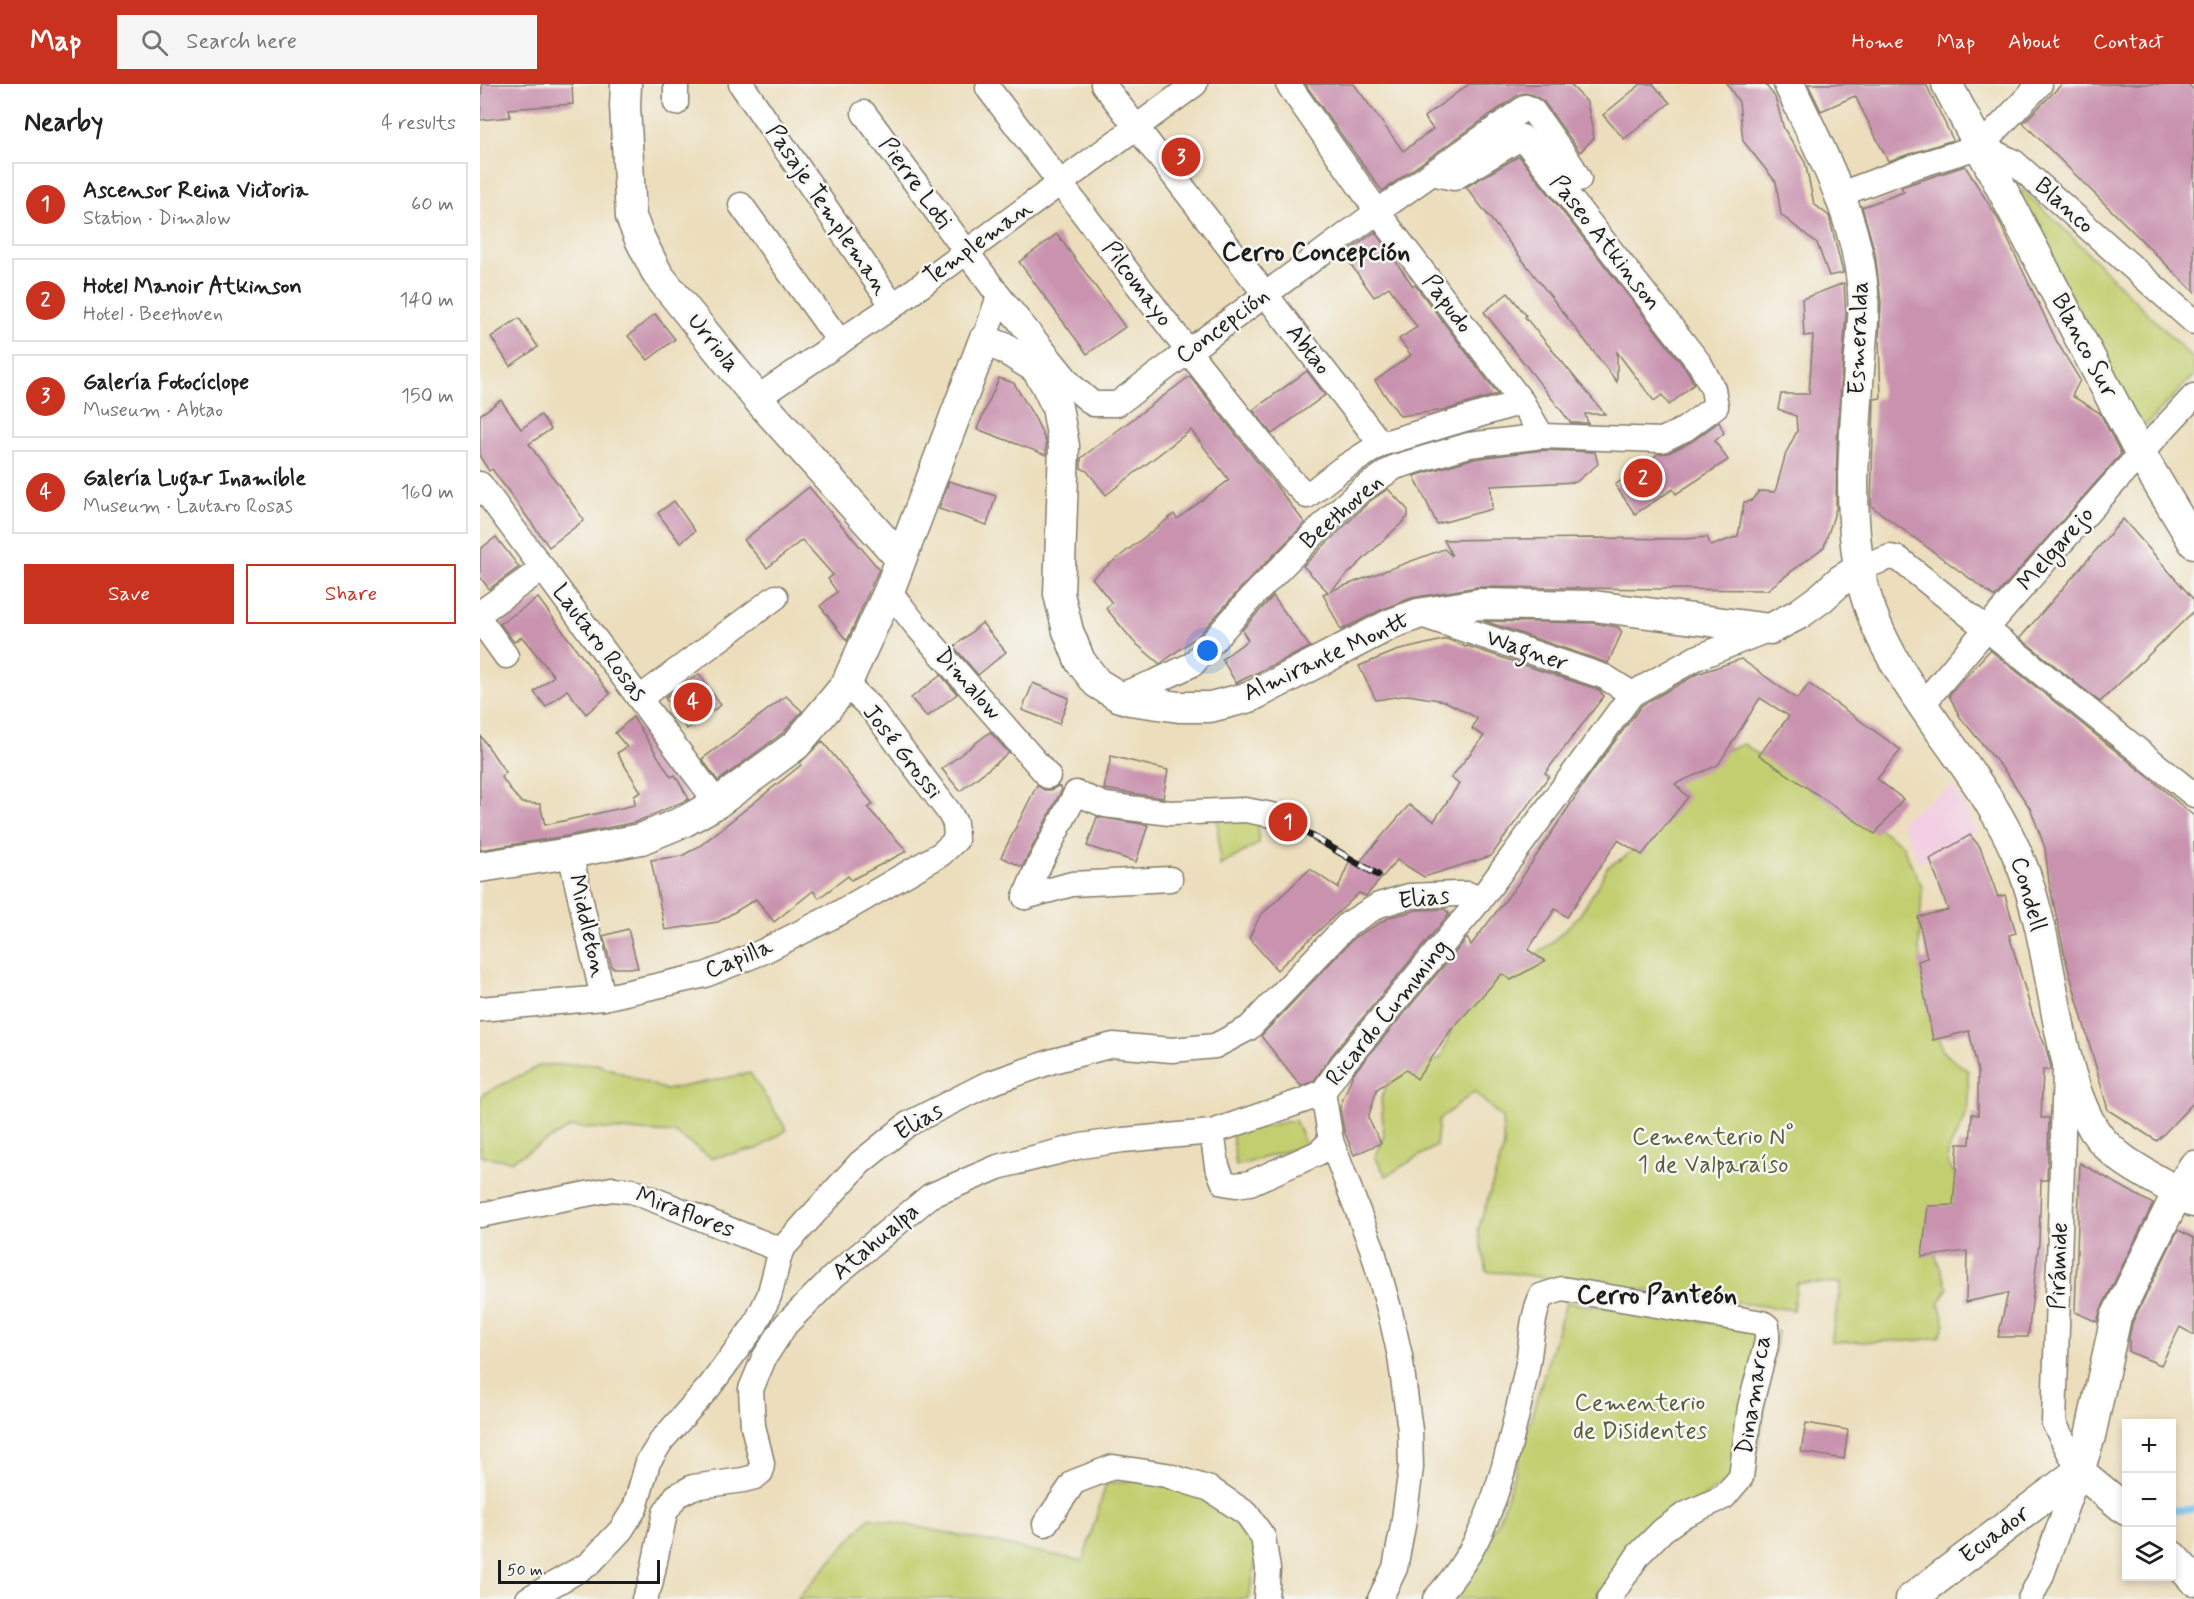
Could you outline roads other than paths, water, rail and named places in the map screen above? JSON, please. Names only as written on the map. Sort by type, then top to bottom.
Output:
[{"type":"main road","name":"Urriola","points":[[626,84],[625,106],[632,217],[658,275],[757,398],[900,558]]},
{"type":"main road","name":"Esmeralda","points":[[1790,84],[1841,194],[1860,263],[1864,305],[1851,495],[1859,569]]},
{"type":"main road","points":[[1947,84],[1981,146]]},
{"type":"main road","name":"Blanco Sur","points":[[1981,146],[2140,453],[2194,543]]},
{"type":"main road","points":[[480,867],[640,839],[685,821],[717,803],[796,744],[846,685],[889,591],[984,340]]},
{"type":"main road","name":"Almirante Montt","points":[[984,340],[1004,348],[1036,368],[1057,407],[1064,446],[1059,594],[1068,631],[1080,661],[1097,683],[1118,696],[1153,705],[1179,707],[1210,707],[1250,697],[1391,624],[1418,614],[1479,604],[1594,606],[1770,629]]},
{"type":"main road","points":[[1770,629],[1798,614],[1841,580],[1859,569]]},
{"type":"main road","name":"Condell","points":[[1859,569],[1865,597],[1875,625],[1922,705],[1981,788],[2005,828],[2022,865],[2035,909],[2066,1055],[2085,1113],[2104,1143],[2117,1156],[2186,1197]]},
{"type":"main road","points":[[2122,1506],[2079,1472],[2090,1436],[2116,1317],[2186,1197],[2194,1167]]},
{"type":"main road","name":"Ecuador","points":[[1911,1599],[2079,1472]]},
{"type":"main road","points":[[2176,1560],[2194,1580]]},
{"type":"street","name":"Pasaje Templeman","points":[[741,84],[893,306]]},
{"type":"street","name":"Abtao","points":[[1103,84],[1381,444]]},
{"type":"street","name":"Templeman","points":[[757,398],[893,306],[1195,84]]},
{"type":"street","name":"Papudo","points":[[1288,84],[1377,212],[1522,402],[1542,436]]},
{"type":"street","points":[[1841,194],[1913,166],[1981,146],[2040,84]]},
{"type":"street","name":"Pilcomayo","points":[[988,88],[1188,351],[1289,478],[1306,496],[1340,470],[1381,444]]},
{"type":"street","name":"Concepción","points":[[966,252],[1072,386],[1093,405],[1117,405],[1377,212],[1526,107],[1533,111],[1584,183]]},
{"type":"street","name":"Pierre Loti","points":[[864,114],[966,252]]},
{"type":"street","name":"Paseo Atkinson","points":[[1432,173],[1454,178],[1522,137],[1700,364],[1713,389],[1716,406],[1685,429]]},
{"type":"street","name":"Blanco","points":[[1981,146],[2014,162],[2194,322]]},
{"type":"street","points":[[741,205],[840,342]]},
{"type":"street","points":[[984,340],[999,296]]},
{"type":"street","name":"Melgarejo","points":[[1922,705],[1986,628],[2140,453],[2194,396]]},
{"type":"street","points":[[1381,444],[1522,402]]},
{"type":"street","name":"Beethoven","points":[[1118,696],[1193,664],[1250,599],[1330,518],[1361,490],[1395,467],[1469,445],[1542,436],[1662,440],[1685,429]]},
{"type":"street","name":"Lautaro Rosas","points":[[480,483],[717,803]]},
{"type":"street","points":[[1859,569],[1890,557],[1899,559],[2194,795]]},
{"type":"street","points":[[480,613],[543,568]]},
{"type":"street","name":"Dimalow","points":[[889,591],[1048,776]]},
{"type":"street","points":[[640,698],[776,597]]},
{"type":"street","name":"Wagner","points":[[1418,614],[1605,677],[1632,694]]},
{"type":"street","points":[[480,620],[506,656]]},
{"type":"street","name":"Ricardo Cumming","points":[[1380,1599],[1395,1568],[1403,1526],[1411,1468],[1410,1430],[1400,1356],[1390,1312],[1372,1248],[1331,1141],[1323,1092],[1342,1065],[1480,900],[1632,694],[1696,658],[1770,629]]},
{"type":"street","name":"José Grossi","points":[[846,685],[871,708],[955,823]]},
{"type":"street","points":[[1170,879],[1072,884],[1025,897],[1076,793],[1106,805],[1170,813],[1245,810],[1272,815]]},
{"type":"street","name":"Capilla","points":[[480,1009],[603,998],[705,975],[762,952],[839,913],[941,854],[956,840],[955,823]]},
{"type":"street","name":"Middleton","points":[[570,853],[603,998]]},
{"type":"street","name":"Elias","points":[[528,1599],[589,1564],[621,1530],[635,1508],[648,1462],[662,1440],[710,1386],[755,1325],[769,1296],[782,1250],[860,1163],[908,1124],[975,1090],[1053,1061],[1113,1045],[1172,1050],[1215,1046],[1250,1028],[1348,924],[1379,905],[1409,896],[1468,894],[1480,900]]},
{"type":"street","name":"Pirámide","points":[[2066,1055],[2054,1423],[2079,1472]]},
{"type":"street","name":"Atahualpa","points":[[644,1599],[650,1585],[665,1513],[676,1496],[693,1487],[744,1480],[755,1477],[761,1472],[762,1463],[753,1426],[751,1389],[764,1358],[786,1324],[826,1284],[930,1196],[998,1167],[1081,1146],[1212,1132],[1323,1092]]},
{"type":"street","points":[[1212,1132],[1219,1175],[1224,1183],[1236,1185],[1250,1183],[1318,1153],[1331,1141]]},
{"type":"street","name":"Miraflores","points":[[480,1215],[612,1189],[632,1191],[782,1250]]},
{"type":"street","points":[[755,1325],[798,1298],[826,1284]]},
{"type":"street","name":"Dinamarca","points":[[1435,1599],[1464,1562],[1496,1494],[1515,1422],[1530,1350],[1534,1313],[1541,1296],[1562,1289],[1763,1323],[1767,1326],[1767,1341],[1750,1407],[1740,1477],[1724,1497],[1684,1515],[1663,1530],[1639,1554],[1609,1599]]},
{"type":"street","points":[[1045,1524],[1074,1482],[1113,1467],[1166,1475],[1210,1490],[1247,1514],[1263,1537],[1268,1569],[1266,1599]]},
{"type":"street","points":[[2030,1599],[2042,1577],[2079,1472]]},
{"type":"waterway","points":[[2176,1510],[2194,1509]]},
{"type":"railway","points":[[1288,822],[1378,875]]},
{"type":"place","name":"Galería Fotocíclope","points":[[1181,157]]},
{"type":"place","name":"Hotel Manoir Atkinson","points":[[1643,478]]},
{"type":"place","name":"Galería Lugar Inamible","points":[[693,702]]},
{"type":"place","name":"Ascensor Reina Victoria","points":[[1288,822]]},
{"type":"district","name":"Cerro Concepción","points":[[1316,253]]},
{"type":"district","name":"Cerro Panteón","points":[[1657,1296]]},
{"type":"park label","name":"Cementerio N° 1 de Valparaíso","points":[[1713,1151]]},
{"type":"park label","name":"Cementerio de Disidentes","points":[[1640,1417]]}]
